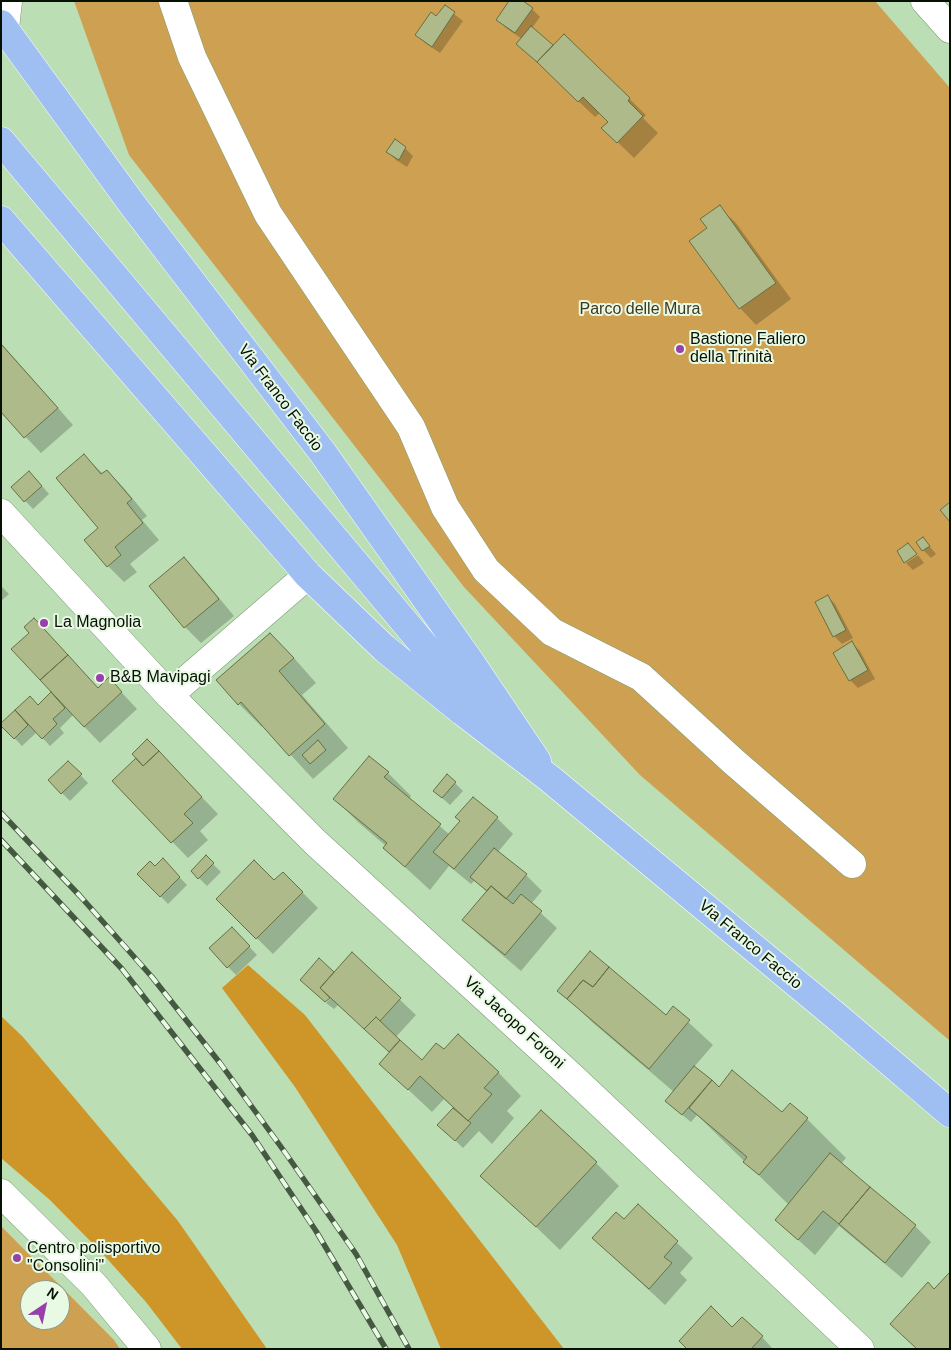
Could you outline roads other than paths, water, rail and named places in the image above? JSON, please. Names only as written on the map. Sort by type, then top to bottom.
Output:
[{"type":"main road","name":"Via Franco Faccio","points":[[3,26],[132,204],[323,453],[469,660],[549,778]]},
{"type":"main road","name":"Via Franco Faccio","points":[[1,142],[444,669],[549,778]]},
{"type":"main road","name":"Via Franco Faccio","points":[[1,220],[308,575],[384,648],[549,778],[950,1113]]},
{"type":"street","points":[[3,26],[8,1]]},
{"type":"street","points":[[173,1],[192,57],[268,214],[411,427],[445,507],[486,570],[552,632],[641,677],[734,762],[852,864]]},
{"type":"street","points":[[925,1],[950,29]]},
{"type":"street","name":"Via Jacopo Foroni","points":[[1,513],[170,695],[315,842],[564,1069],[860,1349]]},
{"type":"street","points":[[170,695],[308,575]]},
{"type":"street","points":[[1,1193],[94,1285],[147,1349]]},
{"type":"railway","points":[[1,813],[80,896],[152,977],[220,1063],[356,1254],[409,1349]]},
{"type":"railway","points":[[1,840],[122,969],[252,1135],[316,1231],[386,1349]]},
{"type":"place","name":"Bastione Faliero della Trinità","points":[[680,349]]},
{"type":"place","name":"La Magnolia","points":[[44,623]]},
{"type":"place","name":"B&B Mavipagi","points":[[100,678]]},
{"type":"place","name":"Centro polisportivo \"Consolini\"","points":[[17,1258]]},
{"type":"park label","name":"Parco delle Mura","points":[[640,310]]}]
